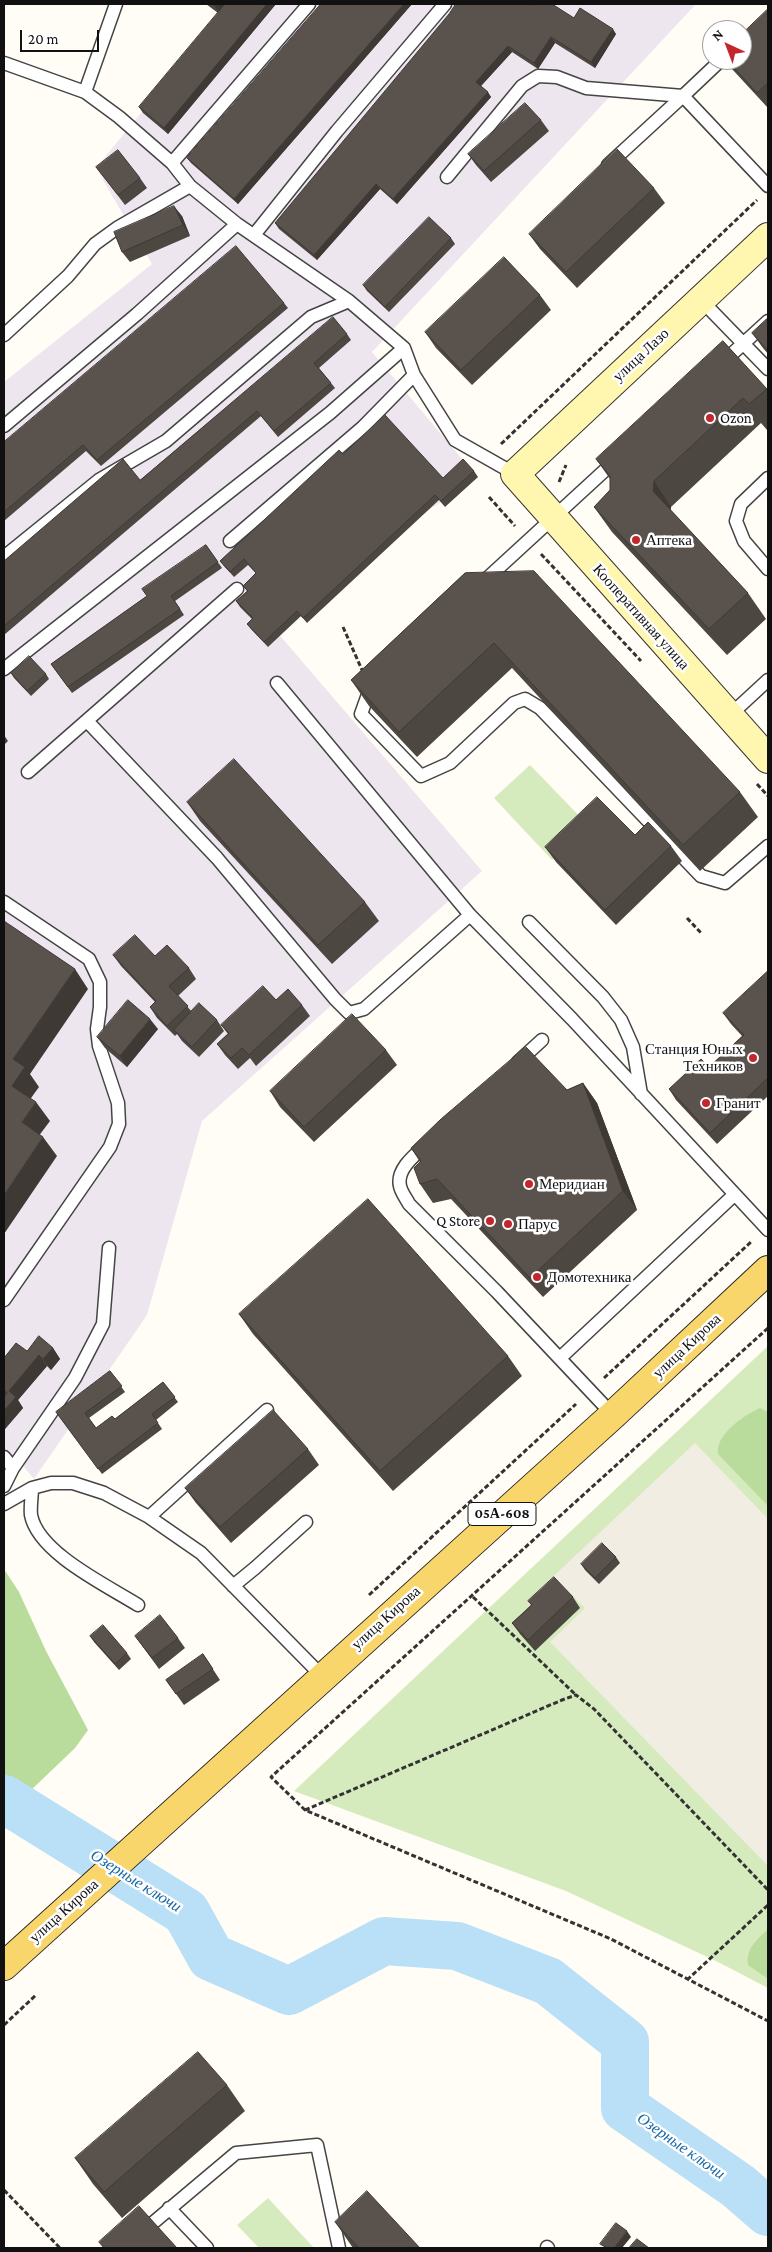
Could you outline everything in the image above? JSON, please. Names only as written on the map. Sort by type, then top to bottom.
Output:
[{"type":"main road","name":"улица Лазо","points":[[514,474],[768,237]]},
{"type":"main road","name":"Кооперативная улица","points":[[514,474],[561,511],[729,716],[762,771]]},
{"type":"main road","name":"улица Кирова","points":[[4,1966],[322,1676],[613,1415],[768,1270]]},
{"type":"lane","points":[[85,92],[116,4]]},
{"type":"lane","points":[[172,162],[309,4]]},
{"type":"lane","points":[[254,235],[337,131],[446,4]]},
{"type":"lane","points":[[4,63],[85,92],[172,162],[190,186],[237,224],[348,301],[404,348],[414,375],[455,440],[514,474]]},
{"type":"lane","points":[[598,174],[710,70]]},
{"type":"lane","points":[[447,178],[522,86],[538,76],[557,77],[586,88],[683,96],[765,191]]},
{"type":"lane","points":[[4,335],[68,276],[95,244],[116,228],[190,186]]},
{"type":"lane","points":[[4,426],[136,314],[237,224]]},
{"type":"lane","points":[[701,300],[768,369]]},
{"type":"lane","points":[[4,558],[99,480],[166,441],[311,317],[348,301]]},
{"type":"lane","points":[[714,370],[768,321]]},
{"type":"lane","points":[[4,669],[330,413],[404,348]]},
{"type":"lane","points":[[230,541],[363,427],[414,375]]},
{"type":"lane","points":[[471,594],[626,451]]},
{"type":"lane","points":[[768,478],[741,504],[736,521],[744,541],[768,569]]},
{"type":"lane","points":[[28,772],[237,589]]},
{"type":"lane","points":[[384,674],[370,687],[362,714],[421,776],[450,763],[514,703],[525,699],[540,708],[701,876],[725,883],[768,846]]},
{"type":"lane","points":[[729,716],[768,680]]},
{"type":"lane","points":[[277,683],[470,915],[572,1019],[767,1229]]},
{"type":"lane","points":[[88,721],[217,858],[335,999],[349,1013],[364,1009],[470,915]]},
{"type":"lane","points":[[4,902],[89,959],[100,982],[100,1007],[97,1029],[99,1046],[118,1103],[119,1117],[119,1124],[110,1147],[4,1300]]},
{"type":"lane","points":[[529,922],[603,997],[621,1020],[633,1047],[641,1095]]},
{"type":"lane","points":[[505,1074],[542,1040]]},
{"type":"lane","points":[[438,1134],[408,1161],[400,1177],[400,1189],[409,1204],[560,1358],[613,1415]]},
{"type":"lane","points":[[560,1358],[734,1195]]},
{"type":"lane","points":[[4,1486],[13,1468],[75,1378],[103,1324],[109,1248]]},
{"type":"lane","points":[[149,1517],[267,1410]]},
{"type":"lane","points":[[4,1457],[13,1468]]},
{"type":"lane","points":[[4,1504],[32,1488],[51,1483],[73,1483],[104,1493],[149,1517],[201,1553],[322,1676]]},
{"type":"lane","points":[[32,1488],[31,1516],[51,1548],[63,1559],[138,1605]]},
{"type":"lane","points":[[233,1586],[306,1522]]},
{"type":"lane","points":[[123,2248],[236,2153],[317,2145],[339,2248]]},
{"type":"lane","points":[[169,2208],[207,2248]]},
{"type":"path","points":[[486,459],[765,191]]},
{"type":"path","points":[[561,511],[557,486],[565,465],[572,458]]},
{"type":"path","points":[[489,497],[642,661]]},
{"type":"path","points":[[343,627],[370,687]]},
{"type":"path","points":[[762,771],[768,796]]},
{"type":"path","points":[[687,918],[702,934]]},
{"type":"path","points":[[368,1597],[767,1229]]},
{"type":"path","points":[[768,1328],[271,1777],[305,1810],[611,1939],[687,1980],[768,2020]]},
{"type":"path","points":[[472,1597],[576,1695],[594,1709],[768,1890]]},
{"type":"path","points":[[305,1810],[576,1695]]},
{"type":"path","points":[[687,1980],[768,1905]]},
{"type":"path","points":[[4,2026],[36,1995]]},
{"type":"path","points":[[4,2190],[60,2248]]},
{"type":"shaded area","points":[[230,4],[696,4],[372,352],[478,478],[264,617],[482,871],[202,1121],[147,1315],[34,1479],[19,1461],[4,1482],[4,382],[152,264],[96,168]]},
{"type":"shaded area","points":[[695,1443],[768,1519],[768,1866],[550,1642],[585,1608],[561,1584],[535,1609],[527,1601]]},
{"type":"green space","points":[[530,765],[589,826],[552,860],[494,798]]},
{"type":"green space","points":[[768,1346],[768,1988],[716,1961],[566,1891],[294,1791]]},
{"type":"green space","points":[[760,1408],[768,1412],[768,1506],[718,1454],[721,1440],[732,1426],[746,1415]]},
{"type":"green space","points":[[4,1569],[19,1592],[46,1651],[88,1730],[75,1748],[4,1816]]},
{"type":"green space","points":[[768,1929],[768,1979],[748,1965],[748,1959],[750,1949]]},
{"type":"green space","points":[[268,2198],[314,2248],[259,2248],[237,2225]]},
{"type":"building","points":[[225,4],[267,4],[164,128],[139,107]]},
{"type":"building","points":[[321,4],[404,4],[234,199],[187,158]]},
{"type":"building","points":[[456,4],[552,4],[574,18],[580,8],[613,29],[591,62],[551,37],[534,63],[508,46],[476,82],[488,92],[393,199],[376,184],[314,255],[275,223]]},
{"type":"building","points":[[768,9],[768,83],[757,93],[736,70],[752,70],[752,24]]},
{"type":"building","points":[[525,103],[541,120],[484,171],[468,154]]},
{"type":"building","points":[[617,149],[654,188],[566,272],[529,234]]},
{"type":"building","points":[[118,150],[140,178],[118,195],[96,167]]},
{"type":"building","points":[[174,206],[183,225],[122,252],[114,232]]},
{"type":"building","points":[[429,217],[451,238],[385,307],[363,285]]},
{"type":"building","points":[[236,246],[284,303],[97,460],[83,445],[4,512],[4,442]]},
{"type":"building","points":[[504,257],[540,295],[461,370],[425,332]]},
{"type":"building","points":[[333,317],[347,334],[314,363],[331,383],[274,431],[257,411],[4,626],[4,561],[123,459],[140,480]]},
{"type":"building","points":[[768,318],[768,351],[752,333]]},
{"type":"building","points":[[723,341],[767,389],[749,404],[743,398],[654,481],[653,491],[748,593],[709,629],[594,507],[610,490],[610,476],[596,459]]},
{"type":"building","points":[[385,415],[443,478],[463,459],[474,471],[441,501],[435,495],[303,618],[297,611],[264,642],[247,624],[253,618],[236,601],[248,591],[243,586],[256,573],[244,559],[230,572],[220,561],[339,450],[343,454]]},
{"type":"building","points":[[206,545],[218,562],[171,596],[180,609],[68,687],[51,664],[147,596],[142,589]]},
{"type":"building","points":[[534,571],[740,792],[683,845],[494,643],[399,732],[351,680],[465,573]]},
{"type":"building","points":[[29,656],[46,674],[27,691],[11,673]]},
{"type":"building","points":[[234,759],[365,902],[318,945],[187,802]]},
{"type":"building","points":[[597,797],[635,835],[648,822],[671,846],[605,910],[545,847]]},
{"type":"building","points":[[4,921],[75,969],[13,1059],[25,1067],[12,1086],[36,1102],[22,1122],[43,1137],[4,1195]]},
{"type":"building","points":[[135,935],[155,956],[167,945],[189,968],[169,986],[188,1006],[167,1026],[150,1007],[156,1001],[113,955]]},
{"type":"building","name":"Станция Юных Техников","points":[[768,971],[768,1078],[710,1133],[669,1089],[701,1059],[709,1067],[744,1035],[723,1013]]},
{"type":"building","points":[[263,986],[276,1000],[288,989],[302,1005],[249,1055],[242,1048],[231,1058],[217,1044],[229,1033],[221,1025]]},
{"type":"building","points":[[128,1000],[150,1019],[120,1056],[97,1037]]},
{"type":"building","points":[[199,1003],[217,1020],[192,1047],[174,1030]]},
{"type":"building","points":[[352,1014],[386,1050],[304,1127],[270,1091]]},
{"type":"building","name":"Меридиан","points":[[526,1047],[567,1090],[583,1083],[623,1191],[530,1278],[437,1179],[420,1184],[414,1168],[421,1161],[411,1148],[441,1119]]},
{"type":"building","points":[[368,1199],[508,1356],[380,1471],[239,1314]]},
{"type":"building","points":[[39,1336],[53,1348],[43,1359],[39,1355],[9,1391],[16,1397],[4,1411],[4,1397],[7,1393],[4,1390],[4,1358],[16,1343],[27,1351]]},
{"type":"building","points":[[110,1371],[122,1386],[85,1413],[96,1428],[112,1416],[115,1419],[163,1382],[175,1397],[152,1414],[158,1423],[98,1469],[56,1412]]},
{"type":"building","points":[[273,1410],[308,1449],[220,1527],[185,1488]]},
{"type":"building","points":[[602,1543],[616,1557],[595,1578],[581,1564]]},
{"type":"building","points":[[554,1577],[573,1597],[528,1640],[512,1623],[532,1605],[528,1601]]},
{"type":"building","points":[[160,1615],[178,1638],[152,1658],[135,1636]]},
{"type":"building","points":[[103,1625],[127,1653],[115,1664],[90,1636]]},
{"type":"building","points":[[203,1654],[213,1669],[176,1694],[166,1680]]},
{"type":"building","points":[[198,2052],[227,2085],[104,2192],[75,2158]]},
{"type":"building","points":[[367,2191],[420,2248],[359,2248],[335,2222]]},
{"type":"building","points":[[139,2206],[177,2248],[104,2248],[99,2242]]},
{"type":"building","points":[[616,2223],[627,2231],[614,2248],[607,2248],[600,2244]]},
{"type":"building","points":[[637,2239],[649,2248],[629,2248]]},
{"type":"waterway","name":"Озерные ключи","points":[[4,1799],[186,1912],[211,1957],[289,1991],[384,1941],[457,1946],[548,1981],[625,2042],[625,2108],[738,2186],[768,2212]]},
{"type":"place","name":"Ozon","points":[[710,418]]},
{"type":"place","name":"Аптека","points":[[636,540]]},
{"type":"place","name":"Станция Юных Техников","points":[[753,1058]]},
{"type":"place","name":"Гранит","points":[[706,1103]]},
{"type":"place","name":"Меридиан","points":[[529,1184]]},
{"type":"place","name":"Q Store","points":[[490,1221]]},
{"type":"place","name":"Парус","points":[[508,1224]]},
{"type":"place","name":"Домотехника","points":[[537,1277]]}]
